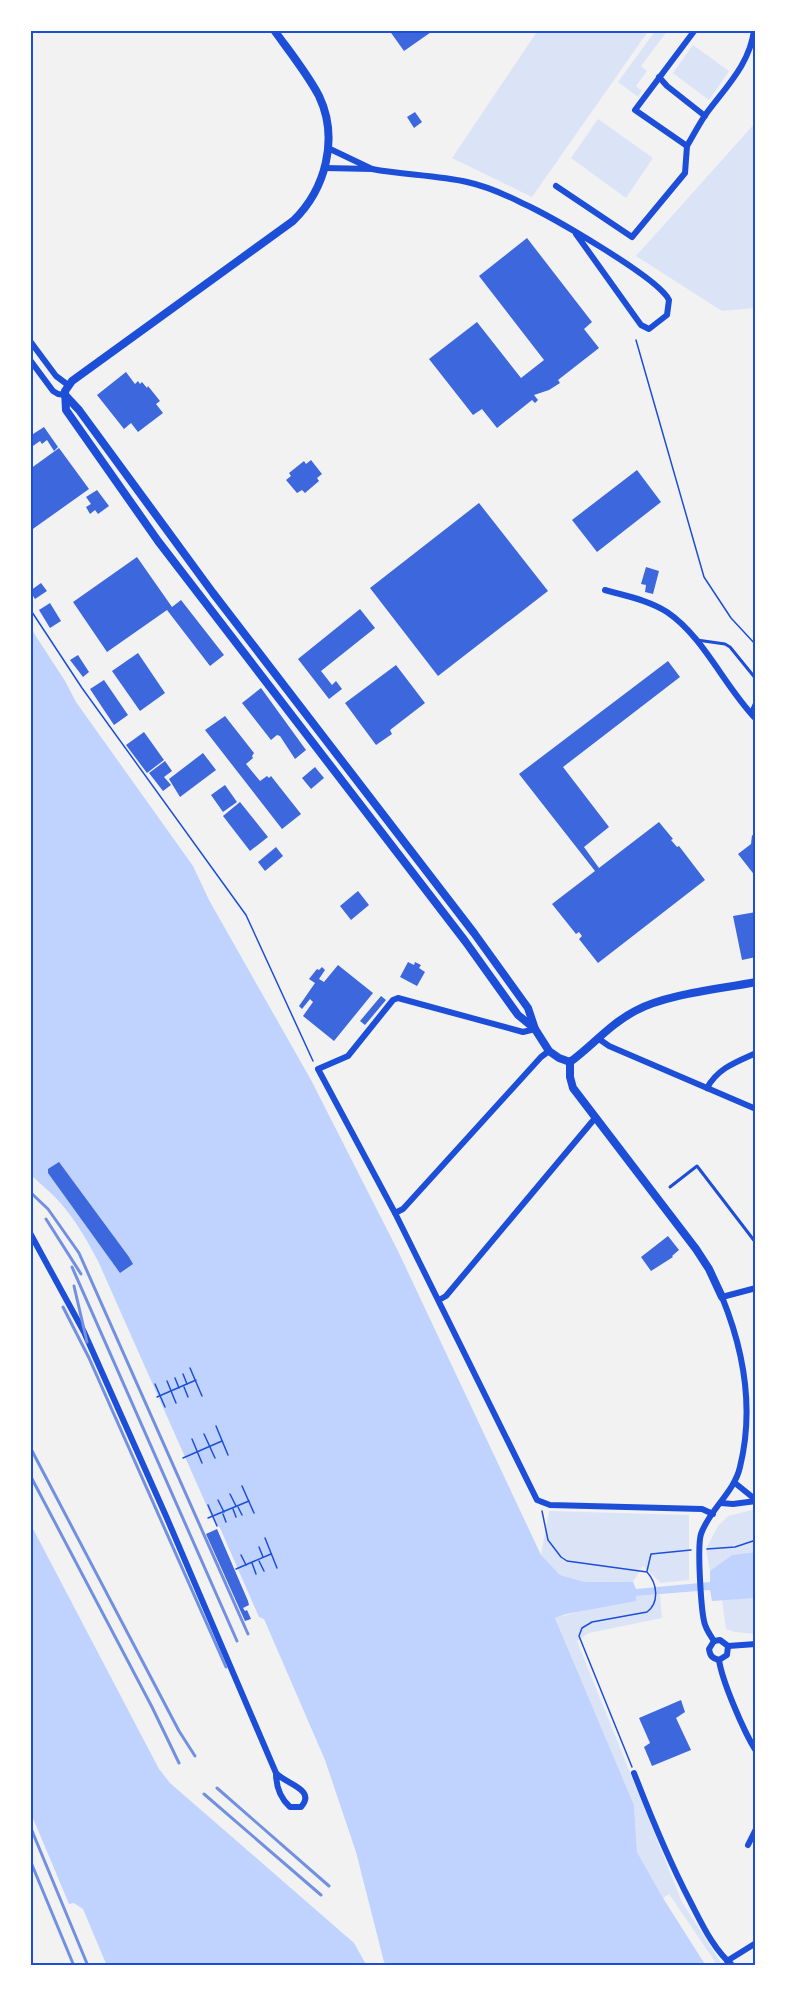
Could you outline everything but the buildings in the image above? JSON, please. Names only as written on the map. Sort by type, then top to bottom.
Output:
[{"type":"main road","points":[[274,30],[319,97],[327,125],[328,148],[325,168],[312,198],[293,221],[70,383],[64,404],[69,416],[158,542],[465,941],[518,1015],[534,1029],[549,1050],[559,1059],[570,1062],[609,1028],[636,1010],[667,999],[756,982]]},
{"type":"main road","points":[[65,395],[79,410],[168,534],[474,933],[528,1008],[534,1029]]},
{"type":"main road","points":[[158,542],[168,534]]},
{"type":"street","points":[[687,146],[635,110],[695,30]]},
{"type":"street","points":[[556,186],[632,237],[685,172],[687,146],[705,116],[741,68],[754,30]]},
{"type":"street","points":[[659,77],[705,116]]},
{"type":"street","points":[[328,148],[372,170]]},
{"type":"street","points":[[325,168],[372,170],[445,178],[489,188],[525,204],[629,265],[667,294],[669,311],[658,323],[650,329],[635,319],[611,280],[576,234]]},
{"type":"street","points":[[30,341],[56,376],[70,383]]},
{"type":"street","points":[[30,360],[53,391],[65,395]]},
{"type":"street","points":[[605,590],[653,604],[682,624],[697,639],[736,697],[756,718]]},
{"type":"street","points":[[534,1029],[523,1032],[398,998],[393,1000],[348,1056],[318,1069],[395,1213],[538,1504],[702,1509],[713,1514]]},
{"type":"street","points":[[599,1039],[609,1046],[756,1108]]},
{"type":"street","points":[[395,1213],[402,1209],[549,1050]]},
{"type":"street","points":[[706,1088],[726,1066],[756,1053]]},
{"type":"street","points":[[570,1062],[573,1088],[709,1269],[735,1333],[747,1398],[746,1435],[740,1470],[735,1483],[701,1533],[699,1546],[704,1621],[714,1641]]},
{"type":"street","points":[[439,1300],[446,1296],[596,1117]]},
{"type":"street","points":[[30,1233],[84,1332],[276,1773],[284,1781],[304,1791],[306,1797],[301,1807],[290,1807],[285,1801],[276,1782],[276,1773]]},
{"type":"street","points":[[722,1297],[756,1288]]},
{"type":"street","points":[[735,1483],[756,1501]]},
{"type":"street","points":[[722,1503],[756,1501]]},
{"type":"street","points":[[719,1660],[710,1654],[709,1649],[714,1641],[720,1640],[728,1646],[756,1644]]},
{"type":"street","points":[[719,1660],[727,1655],[728,1646]]},
{"type":"street","points":[[719,1660],[729,1692],[756,1751]]},
{"type":"street","points":[[634,1773],[654,1827],[680,1882],[705,1930],[733,1966]]},
{"type":"street","points":[[748,1845],[756,1828]]},
{"type":"street","points":[[727,1961],[756,1943]]},
{"type":"lane","points":[[697,639],[730,646],[756,679]]},
{"type":"lane","points":[[750,712],[756,700]]},
{"type":"lane","points":[[670,1187],[698,1166],[756,1244]]},
{"type":"path","points":[[636,340],[704,577],[731,618],[756,645]]},
{"type":"path","points":[[30,609],[82,688],[246,915],[318,1069]]},
{"type":"path","points":[[190,1368],[202,1395]]},
{"type":"path","points":[[183,1374],[187,1384]]},
{"type":"path","points":[[175,1378],[179,1388]]},
{"type":"path","points":[[159,1397],[196,1380]]},
{"type":"path","points":[[166,1381],[176,1403]]},
{"type":"path","points":[[155,1384],[165,1407]]},
{"type":"path","points":[[183,1386],[188,1397]]},
{"type":"path","points":[[216,1426],[228,1455]]},
{"type":"path","points":[[204,1434],[215,1458]]},
{"type":"path","points":[[192,1439],[202,1463]]},
{"type":"path","points":[[183,1458],[222,1441]]},
{"type":"path","points":[[242,1486],[254,1513]]},
{"type":"path","points":[[230,1494],[242,1515]]},
{"type":"path","points":[[218,1500],[226,1522]]},
{"type":"path","points":[[208,1518],[249,1501]]},
{"type":"path","points":[[538,1504],[544,1515],[544,1528],[548,1540],[567,1561],[647,1572]]},
{"type":"path","points":[[208,1505],[217,1526]]},
{"type":"path","points":[[232,1509],[236,1518]]},
{"type":"path","points":[[265,1539],[277,1568]]},
{"type":"path","points":[[706,1549],[735,1546],[756,1540]]},
{"type":"path","points":[[259,1547],[263,1557]]},
{"type":"path","points":[[634,1773],[579,1636],[582,1628],[592,1622],[647,1612],[654,1605],[656,1596],[655,1585],[647,1572],[651,1554],[692,1550]]},
{"type":"path","points":[[236,1569],[271,1554]]},
{"type":"path","points":[[242,1555],[246,1565]]},
{"type":"path","points":[[259,1559],[264,1571]]},
{"type":"path","points":[[251,1562],[256,1574]]},
{"type":"shaded area","points":[[538,30],[649,30],[532,197],[452,158]]},
{"type":"shaded area","points":[[656,30],[668,30],[641,66],[647,71],[636,86],[642,91],[638,97],[618,82]]},
{"type":"shaded area","points":[[693,45],[729,71],[709,100],[673,73]]},
{"type":"shaded area","points":[[598,119],[653,158],[626,198],[571,158]]},
{"type":"shaded area","points":[[756,122],[756,308],[722,311],[636,256]]},
{"type":"shaded area","points":[[756,1509],[756,1552],[732,1555],[710,1571],[706,1549],[718,1526],[728,1516]]},
{"type":"shaded area","points":[[549,1511],[689,1515],[689,1580],[661,1583],[643,1566],[633,1582],[585,1582],[560,1575],[541,1555]]},
{"type":"shaded area","points":[[660,1594],[662,1618],[589,1633],[577,1641],[682,1902],[723,1966],[718,1966],[669,1894],[663,1898],[637,1852],[634,1805],[555,1618],[636,1596]]},
{"type":"shaded area","points":[[756,1598],[756,1634],[726,1629],[722,1600]]},
{"type":"water","points":[[30,627],[76,702],[193,866],[209,900],[311,1080],[398,1251],[541,1555],[560,1575],[585,1582],[633,1582],[636,1589],[710,1582],[710,1571],[732,1555],[756,1552],[756,1598],[712,1601],[710,1590],[636,1596],[636,1601],[555,1618],[634,1805],[637,1852],[706,1966],[388,1966],[384,1962],[356,1852],[325,1760],[264,1619],[259,1617],[220,1528],[213,1520],[98,1261],[68,1212],[30,1174]]},
{"type":"water","points":[[30,1523],[159,1769],[170,1783],[354,1943],[367,1966],[107,1966],[83,1909],[74,1903],[69,1904],[30,1811]]},
{"type":"railway","points":[[30,1192],[48,1209],[79,1253],[248,1634]]},
{"type":"railway","points":[[46,1219],[81,1274]]},
{"type":"railway","points":[[72,1267],[237,1641]]},
{"type":"railway","points":[[74,1286],[87,1342]]},
{"type":"railway","points":[[63,1307],[89,1358],[226,1667]]},
{"type":"railway","points":[[30,1447],[179,1731],[195,1756]]},
{"type":"railway","points":[[30,1475],[179,1763]]},
{"type":"railway","points":[[217,1788],[329,1886]]},
{"type":"railway","points":[[204,1794],[321,1895]]},
{"type":"railway","points":[[30,1826],[88,1966]]},
{"type":"railway","points":[[30,1860],[74,1966]]}]
